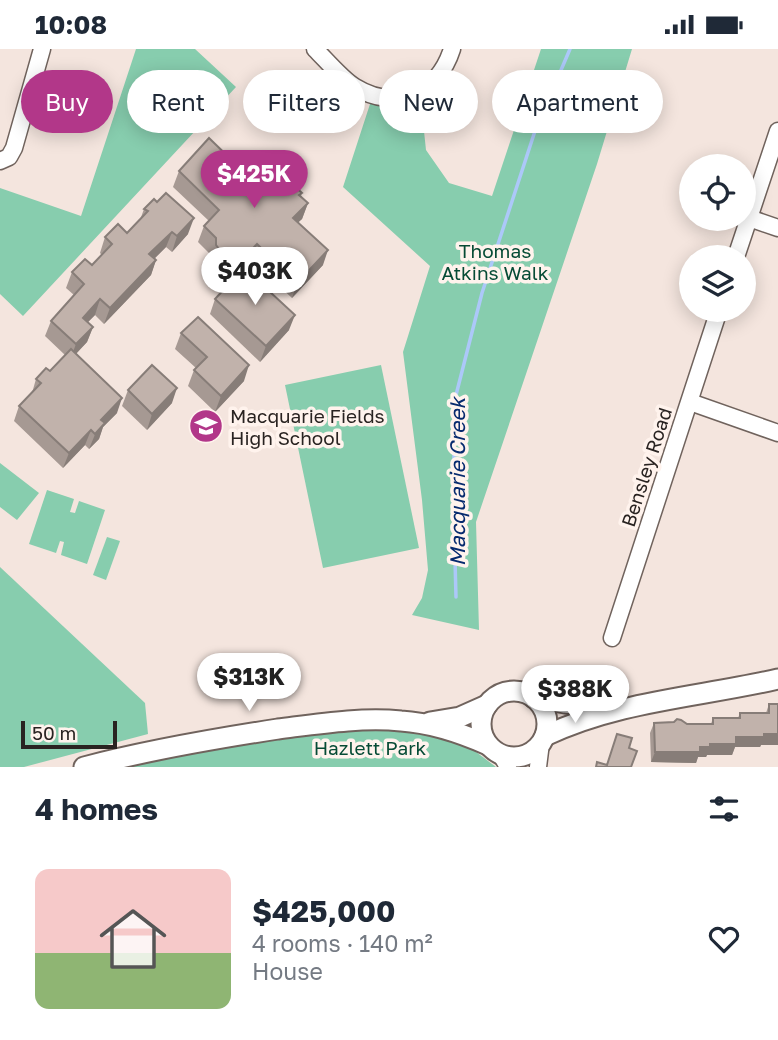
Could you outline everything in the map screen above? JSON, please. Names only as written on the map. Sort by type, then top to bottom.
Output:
[{"type":"main road","points":[[543,739],[585,719],[622,708],[778,678]]},
{"type":"main road","points":[[418,723],[460,717],[487,705],[501,694],[510,692],[565,703],[622,708]]},
{"type":"main road","points":[[84,767],[174,746],[307,725],[369,720],[418,723],[459,734],[499,755],[516,757],[536,749],[543,739],[546,719],[544,711],[534,698]]},
{"type":"main road","points":[[487,705],[481,721],[481,730],[499,755]]},
{"type":"street","points":[[0,161],[9,157],[13,148],[42,49]]},
{"type":"street","points":[[315,49],[354,87],[387,98],[407,97],[425,88],[440,73],[452,49]]},
{"type":"street","points":[[756,197],[778,131]]},
{"type":"street","points":[[756,220],[778,228]]},
{"type":"street","name":"Bensley Road","points":[[612,638],[715,322]]},
{"type":"street","points":[[690,402],[778,433]]},
{"type":"street","points":[[538,767],[543,739]]},
{"type":"green space","points":[[136,49],[195,49],[218,70],[129,70]]},
{"type":"green space","name":"Thomas Atkins Walk","points":[[541,49],[632,49],[626,70],[534,70]]},
{"type":"green space","points":[[127,76],[127,133],[193,133],[23,316],[0,294],[0,188],[81,216],[108,133],[113,133],[113,119]]},
{"type":"green space","points":[[229,81],[236,87],[229,95]]},
{"type":"green space","name":"Thomas Atkins Walk","points":[[370,104],[379,104],[379,133],[424,133],[426,150],[449,183],[492,196],[513,133],[606,133],[476,522],[479,630],[412,615],[422,598],[428,570],[403,352],[430,266],[343,187],[361,133],[365,133],[365,119]]},
{"type":"green space","points":[[381,365],[419,548],[323,568],[285,385]]},
{"type":"green space","points":[[0,463],[39,493],[17,520],[0,507]]},
{"type":"green space","points":[[47,490],[74,499],[70,512],[75,513],[79,501],[105,510],[87,564],[61,555],[64,542],[60,541],[56,553],[29,544]]},
{"type":"green space","points":[[107,537],[120,541],[106,580],[93,575]]},
{"type":"green space","points":[[0,567],[145,703],[148,734],[24,767],[0,767]]},
{"type":"green space","name":"Hazlett Park","points":[[387,727],[459,739],[496,767],[110,767],[147,757],[337,728]]},
{"type":"building","points":[[209,138],[243,171],[257,155],[302,193],[299,195],[308,203],[293,218],[328,250],[297,283],[257,244],[241,261],[229,250],[220,250],[216,245],[216,238],[204,226],[219,210],[179,171]]},
{"type":"building","points":[[166,193],[194,218],[177,236],[172,232],[149,254],[156,260],[110,308],[100,299],[83,318],[93,327],[76,344],[51,321],[84,284],[72,272],[85,259],[92,265],[112,244],[105,237],[118,224],[127,233],[148,211],[144,209],[154,199],[157,202]]},
{"type":"building","points":[[244,268],[295,315],[266,346],[215,299]]},
{"type":"building","points":[[198,317],[249,365],[221,396],[194,370],[207,357],[181,333]]},
{"type":"building","points":[[71,349],[122,398],[101,420],[105,423],[95,434],[91,430],[69,453],[19,406],[41,383],[36,379],[46,368],[50,371]]},
{"type":"building","points":[[152,365],[177,388],[152,414],[128,390]]},
{"type":"building","points":[[769,704],[778,704],[778,734],[736,737],[736,744],[710,744],[710,747],[700,747],[700,752],[655,752],[654,723],[674,722],[677,719],[687,724],[713,724],[713,718],[740,718],[740,713],[769,713]]},
{"type":"building","points":[[617,734],[632,738],[629,748],[637,751],[631,767],[596,767],[597,762],[607,765]]},
{"type":"waterway","name":"Macquarie Creek","points":[[456,597],[453,485],[456,395],[482,293],[535,131],[570,49]]},
{"type":"place","name":"Macquarie Fields High School","points":[[206,426]]}]
